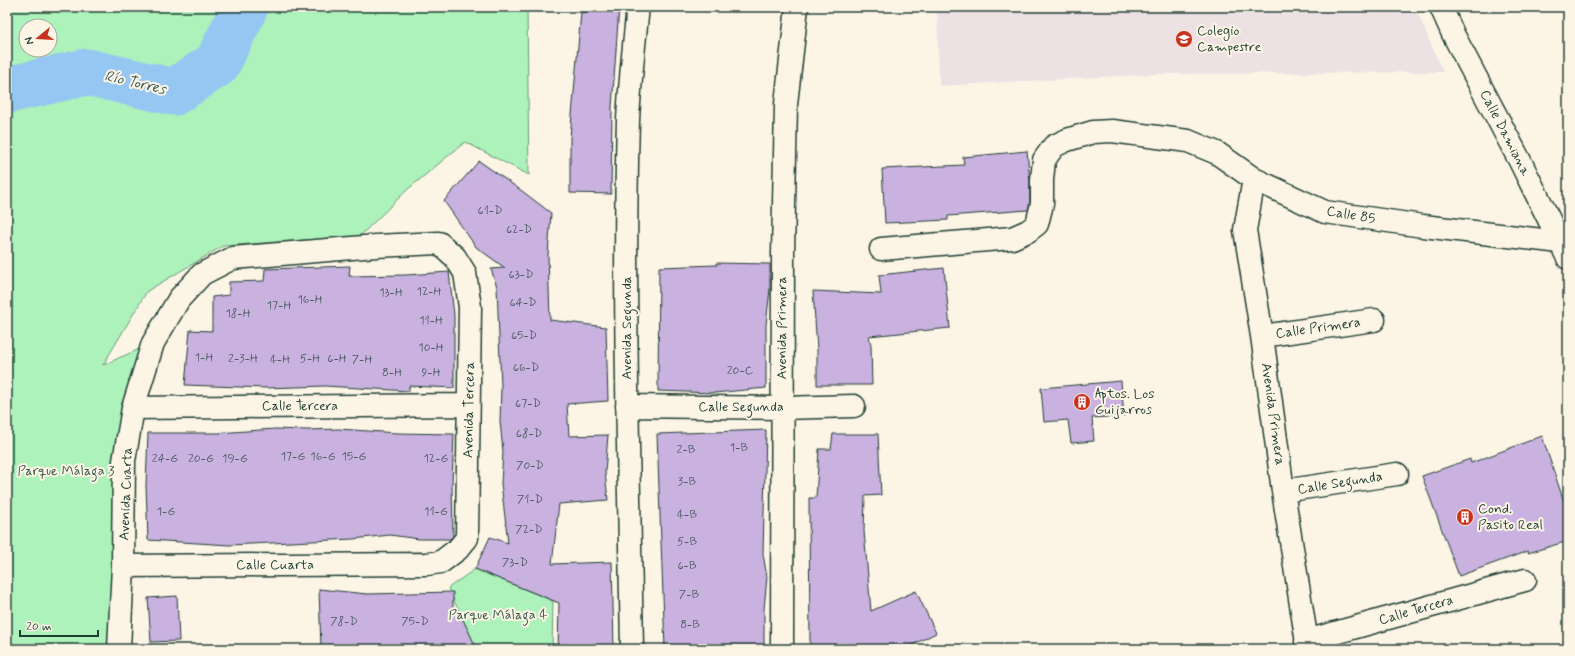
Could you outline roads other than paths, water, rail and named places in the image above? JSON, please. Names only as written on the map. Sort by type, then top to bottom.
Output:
[{"type":"street","name":"Avenida Segunda","points":[[632,649],[628,406],[628,118],[638,7]]},
{"type":"street","name":"Avenida Primera","points":[[782,649],[783,254],[786,104],[797,7]]},
{"type":"street","name":"Calle Damiana","points":[[1441,7],[1453,34],[1520,161],[1564,250]]},
{"type":"street","name":"Calle 85","points":[[881,249],[1012,238],[1028,231],[1037,224],[1042,204],[1044,160],[1054,146],[1067,140],[1093,132],[1112,131],[1188,141],[1217,153],[1254,179],[1325,212],[1423,226],[1564,250]]},
{"type":"street","name":"Avenida Primera","points":[[1254,179],[1245,230],[1307,645]]},
{"type":"street","name":"Avenida Cuarta","points":[[119,649],[123,566],[124,461],[132,408],[153,343],[179,299],[202,274],[233,258],[376,246],[439,243]]},
{"type":"street","name":"Avenida Tercera","points":[[427,564],[441,562],[458,549],[467,538],[470,308],[465,273],[455,257],[439,243]]},
{"type":"street","name":"Calle Primera","points":[[1262,336],[1374,320]]},
{"type":"street","name":"Calle Tercera","points":[[132,408],[468,405]]},
{"type":"street","name":"Calle Segunda","points":[[628,406],[782,408],[854,406]]},
{"type":"street","name":"Calle Segunda","points":[[1283,491],[1397,474]]},
{"type":"street","name":"Calle Cuarta","points":[[123,566],[427,564]]},
{"type":"street","name":"Calle Tercera","points":[[1307,645],[1525,580]]},
{"type":"waterway","name":"Río Torres","points":[[7,90],[86,72],[174,92],[217,64],[245,7]]},
{"type":"place","name":"Colegio Campestre","points":[[1184,39]]},
{"type":"place","name":"Aptos. Los Guijarros","points":[[1082,402]]},
{"type":"place","name":"Cond. Pasito Real","points":[[1465,517]]},
{"type":"park label","name":"Parque Málaga 3","points":[[66,471]]},
{"type":"park label","name":"Parque Málaga 4","points":[[498,615]]}]
